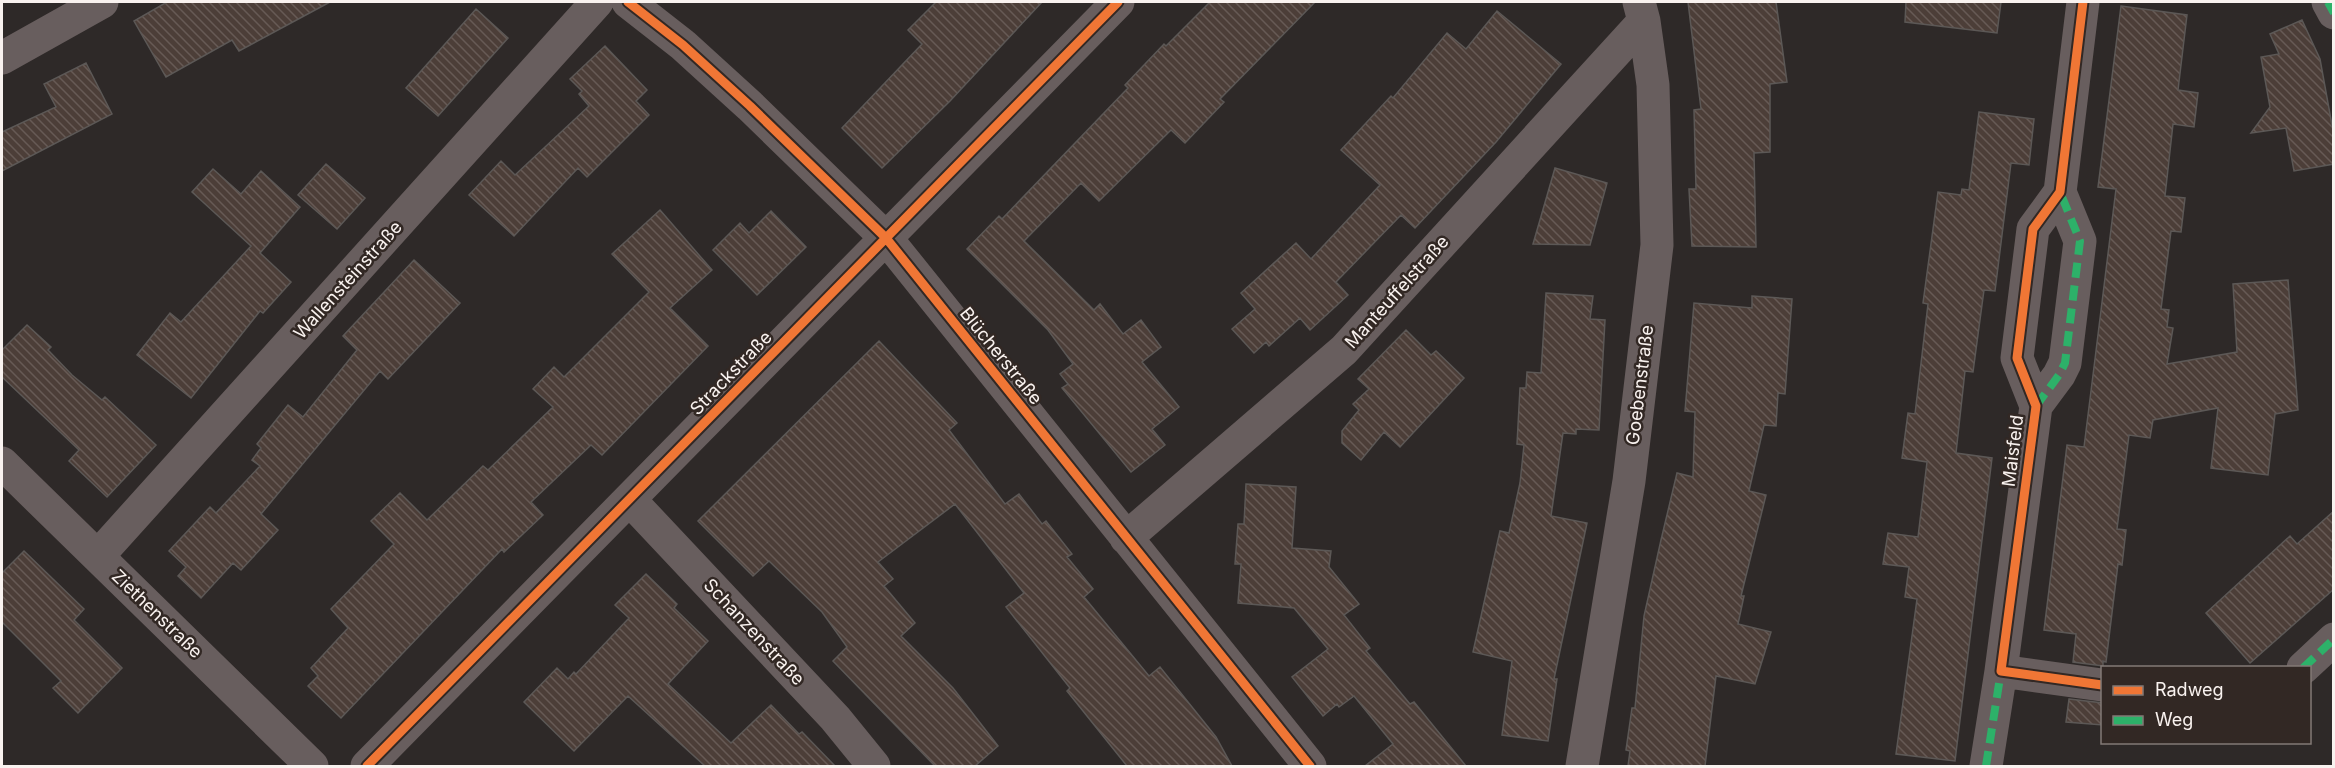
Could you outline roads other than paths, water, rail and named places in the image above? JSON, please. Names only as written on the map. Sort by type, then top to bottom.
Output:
[{"type":"street","points":[[2,58],[102,2]]},
{"type":"street","name":"Wallensteinstraße","points":[[98,556],[597,2]]},
{"type":"street","name":"Blücherstraße","points":[[628,2],[683,45],[750,106],[886,238],[1310,766]]},
{"type":"street","name":"Strackstraße","points":[[367,766],[1118,2]]},
{"type":"street","name":"Maisfeld","points":[[1986,766],[2036,406],[2065,363],[2080,242],[2060,192],[2083,2]]},
{"type":"street","points":[[2328,2],[2334,13]]},
{"type":"street","name":"Manteuffelstraße","points":[[1126,538],[1344,350],[1641,11]]},
{"type":"street","name":"Goebenstraße","points":[[1582,766],[1629,481],[1657,245],[1653,85],[1641,11]]},
{"type":"street","name":"Maisfeld","points":[[2036,406],[2017,358],[2033,229],[2060,192]]},
{"type":"street","name":"Ziethenstraße","points":[[2,463],[312,766]]},
{"type":"street","name":"Schanzenstraße","points":[[630,500],[835,718],[874,766]]},
{"type":"street","points":[[2304,666],[2334,639]]},
{"type":"street","points":[[2001,671],[2101,684]]}]
